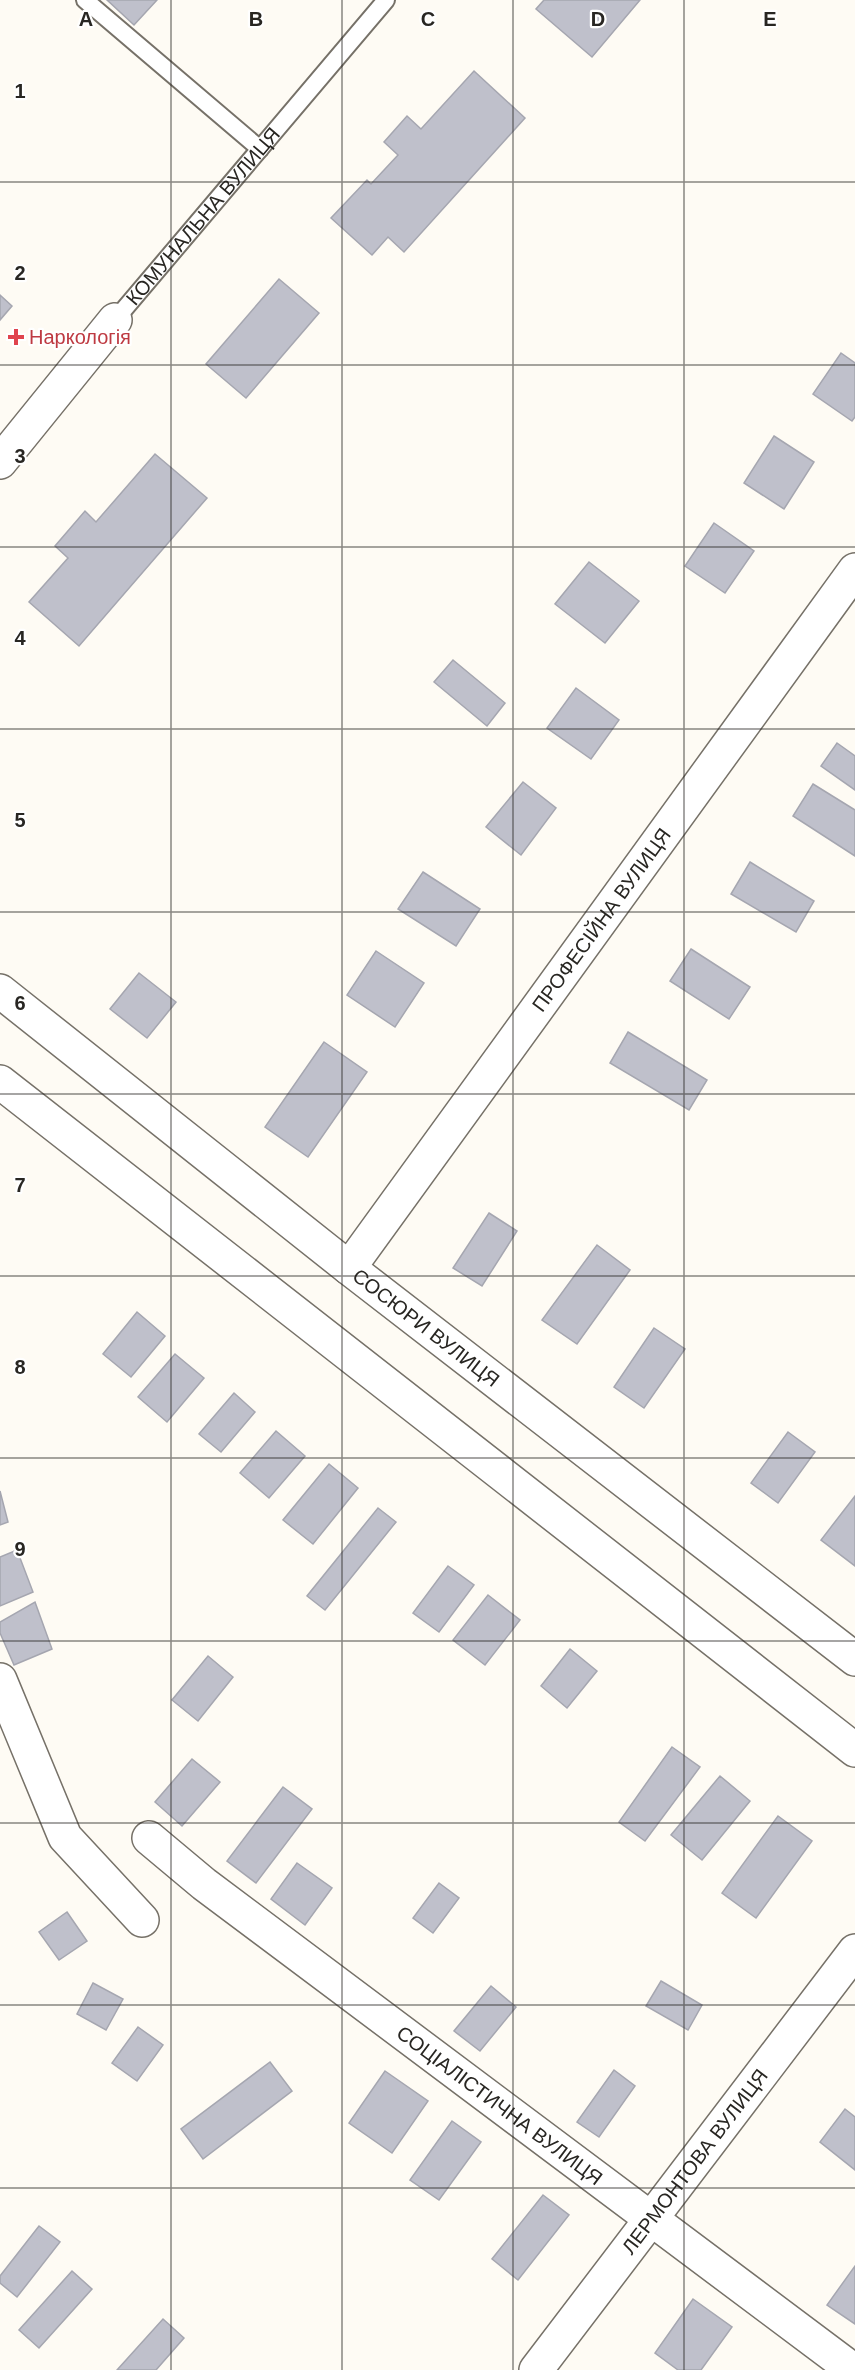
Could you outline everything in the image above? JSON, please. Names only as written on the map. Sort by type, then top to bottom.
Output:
[{"type":"street","name":"КОМУНАЛЬНА ВУЛИЦЯ","points":[[0,462],[115,320]]},
{"type":"street","name":"ПРОФЕСІЙНА ВУЛИЦЯ","points":[[350,1268],[855,570]]},
{"type":"street","name":"СОСЮРИ ВУЛИЦЯ","points":[[0,991],[350,1268],[855,1659]]},
{"type":"street","points":[[0,1082],[855,1750]]},
{"type":"street","points":[[0,1680],[65,1837],[142,1920]]},
{"type":"street","name":"СОЦІАЛІСТИЧНА ВУЛИЦЯ","points":[[149,1838],[204,1884],[853,2370]]},
{"type":"street","name":"ЛЕРМОНТОВА ВУЛИЦЯ","points":[[536,2370],[855,1951]]},
{"type":"lane","points":[[85,0],[260,149]]},
{"type":"lane","name":"КОМУНАЛЬНА ВУЛИЦЯ","points":[[115,320],[386,0]]},
{"type":"building","points":[[107,0],[157,0],[134,25]]},
{"type":"building","points":[[544,0],[640,0],[592,57],[536,9]]},
{"type":"building","points":[[474,71],[525,118],[404,252],[388,237],[372,255],[331,218],[367,180],[371,184],[398,155],[384,142],[407,116],[421,129]]},
{"type":"building","points":[[279,279],[319,313],[246,398],[206,364]]},
{"type":"building","points":[[0,295],[12,306],[0,320]]},
{"type":"building","points":[[841,353],[855,363],[855,417],[852,421],[813,394]]},
{"type":"building","points":[[774,436],[814,462],[784,509],[744,483]]},
{"type":"building","points":[[155,454],[207,498],[79,646],[29,602],[68,558],[55,546],[85,511],[96,522]]},
{"type":"building","points":[[714,523],[754,551],[725,593],[685,566]]},
{"type":"building","points":[[589,562],[639,601],[605,643],[555,604]]},
{"type":"building","points":[[453,660],[505,703],[487,726],[434,682]]},
{"type":"building","points":[[576,688],[619,720],[591,759],[547,728]]},
{"type":"building","points":[[837,743],[855,756],[855,790],[821,766]]},
{"type":"building","points":[[523,782],[556,808],[521,855],[486,827]]},
{"type":"building","points":[[813,784],[855,810],[855,856],[793,816]]},
{"type":"building","points":[[750,862],[814,901],[796,932],[731,894]]},
{"type":"building","points":[[423,872],[480,909],[456,946],[398,909]]},
{"type":"building","points":[[691,949],[750,987],[729,1019],[670,981]]},
{"type":"building","points":[[376,951],[424,983],[395,1027],[347,995]]},
{"type":"building","points":[[139,973],[176,1002],[147,1038],[110,1009]]},
{"type":"building","points":[[628,1032],[707,1080],[689,1110],[610,1063]]},
{"type":"building","points":[[324,1042],[367,1072],[308,1157],[265,1127]]},
{"type":"building","points":[[489,1213],[517,1231],[482,1286],[453,1268]]},
{"type":"building","points":[[597,1245],[630,1270],[577,1344],[542,1320]]},
{"type":"building","points":[[137,1312],[165,1336],[131,1377],[103,1354]]},
{"type":"building","points":[[654,1328],[685,1349],[644,1408],[614,1387]]},
{"type":"building","points":[[175,1354],[204,1378],[167,1422],[138,1397]]},
{"type":"building","points":[[234,1393],[255,1412],[221,1452],[199,1434]]},
{"type":"building","points":[[276,1431],[305,1456],[269,1498],[240,1473]]},
{"type":"building","points":[[788,1432],[815,1452],[778,1503],[751,1483]]},
{"type":"building","points":[[329,1464],[358,1488],[313,1544],[283,1520]]},
{"type":"building","points":[[0,1491],[8,1522],[0,1525]]},
{"type":"building","points":[[855,1496],[855,1566],[821,1540]]},
{"type":"building","points":[[378,1508],[396,1522],[325,1610],[307,1596]]},
{"type":"building","points":[[17,1550],[33,1592],[0,1606],[0,1557]]},
{"type":"building","points":[[448,1566],[474,1585],[439,1632],[413,1613]]},
{"type":"building","points":[[488,1595],[520,1620],[485,1665],[453,1640]]},
{"type":"building","points":[[35,1602],[52,1649],[14,1665],[0,1633],[0,1622]]},
{"type":"building","points":[[570,1649],[597,1671],[567,1708],[541,1686]]},
{"type":"building","points":[[208,1656],[233,1677],[198,1721],[172,1700]]},
{"type":"building","points":[[672,1747],[700,1767],[645,1841],[619,1822]]},
{"type":"building","points":[[192,1759],[220,1782],[182,1826],[155,1802]]},
{"type":"building","points":[[720,1776],[750,1801],[702,1860],[671,1835]]},
{"type":"building","points":[[283,1787],[312,1809],[256,1883],[227,1861]]},
{"type":"building","points":[[778,1816],[812,1841],[756,1918],[722,1893]]},
{"type":"building","points":[[297,1863],[332,1888],[305,1925],[271,1899]]},
{"type":"building","points":[[439,1883],[459,1898],[433,1933],[413,1918]]},
{"type":"building","points":[[67,1912],[87,1941],[59,1960],[39,1932]]},
{"type":"building","points":[[661,1981],[702,2005],[688,2030],[646,2006]]},
{"type":"building","points":[[93,1983],[123,1999],[106,2030],[77,2014]]},
{"type":"building","points":[[491,1986],[516,2007],[480,2051],[454,2031]]},
{"type":"building","points":[[138,2027],[163,2045],[137,2081],[112,2063]]},
{"type":"building","points":[[270,2062],[292,2091],[203,2159],[181,2129]]},
{"type":"building","points":[[614,2070],[635,2086],[599,2137],[577,2122]]},
{"type":"building","points":[[385,2071],[428,2101],[392,2153],[349,2123]]},
{"type":"building","points":[[845,2109],[855,2117],[855,2170],[820,2142]]},
{"type":"building","points":[[452,2121],[481,2142],[439,2200],[410,2180]]},
{"type":"building","points":[[543,2195],[569,2215],[518,2280],[492,2259]]},
{"type":"building","points":[[39,2226],[60,2242],[17,2297],[0,2283],[0,2276]]},
{"type":"building","points":[[855,2266],[855,2324],[827,2305]]},
{"type":"building","points":[[72,2271],[92,2289],[39,2348],[19,2330]]},
{"type":"building","points":[[693,2299],[732,2327],[701,2370],[678,2370],[655,2353]]},
{"type":"building","points":[[163,2319],[184,2338],[156,2370],[117,2370]]},
{"type":"place","name":"Наркологія","points":[[16,337]]}]
